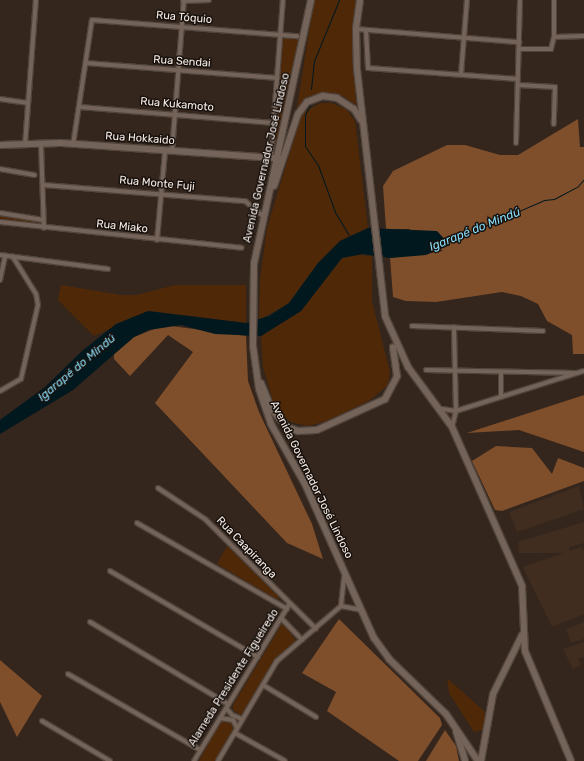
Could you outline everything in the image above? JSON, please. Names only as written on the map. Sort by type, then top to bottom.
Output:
[{"type":"main road","name":"Avenida Governador José Lindoso","points":[[311,0],[278,158],[263,216],[253,300],[252,346],[255,365],[271,424],[298,470],[361,610],[381,650],[446,714],[478,761]]},
{"type":"main road","points":[[255,365],[272,410],[280,421],[298,431],[317,430],[374,406],[391,393],[398,370],[381,301],[375,212],[363,127],[356,29],[360,0]]},
{"type":"main road","points":[[270,190],[276,183],[298,114],[307,102],[322,96],[342,100],[354,109],[363,127]]},
{"type":"main road","name":"Rua Hokkaido","points":[[0,145],[25,146],[41,144],[73,144],[168,152],[278,158]]},
{"type":"main road","points":[[390,335],[408,367],[442,409],[452,427],[522,586],[526,602],[523,630],[525,652],[571,761]]},
{"type":"main road","points":[[481,761],[497,682],[523,630]]},
{"type":"main road","points":[[446,714],[461,742],[465,761]]},
{"type":"street","points":[[25,146],[27,103],[36,0]]},
{"type":"street","points":[[157,240],[174,114],[184,1],[209,0]]},
{"type":"street","points":[[271,158],[283,0]]},
{"type":"street","points":[[461,74],[467,0]]},
{"type":"street","points":[[516,143],[520,0]]},
{"type":"street","points":[[519,49],[549,50],[554,37],[554,0]]},
{"type":"street","name":"Rua Tóquio","points":[[86,63],[90,25],[95,19],[297,36]]},
{"type":"street","points":[[356,29],[519,42]]},
{"type":"street","points":[[366,30],[365,64],[372,68],[461,74],[518,80]]},
{"type":"street","points":[[554,37],[584,36]]},
{"type":"street","points":[[73,144],[86,63]]},
{"type":"street","name":"Rua Sendai","points":[[86,63],[277,78]]},
{"type":"street","points":[[518,85],[554,87],[554,124]]},
{"type":"street","points":[[0,99],[27,103]]},
{"type":"street","name":"Rua Kukamoto","points":[[80,107],[273,123]]},
{"type":"street","points":[[41,144],[44,184],[44,228]]},
{"type":"street","points":[[0,169],[34,175]]},
{"type":"street","name":"Rua Monte Fuji","points":[[44,184],[245,201],[263,216]]},
{"type":"street","points":[[0,213],[44,220]]},
{"type":"street","name":"Rua Miako","points":[[0,222],[44,228],[242,248]]},
{"type":"street","points":[[0,255],[108,269]]},
{"type":"street","points":[[0,280],[5,256]]},
{"type":"street","points":[[0,391],[21,379],[38,305],[36,294],[13,257]]},
{"type":"street","points":[[412,326],[543,331]]},
{"type":"street","points":[[452,427],[456,411],[454,327]]},
{"type":"street","points":[[426,370],[577,373]]},
{"type":"street","points":[[442,409],[456,411],[584,371]]},
{"type":"street","points":[[501,372],[501,398]]},
{"type":"street","name":"Rua Caapiranga","points":[[158,488],[205,519],[288,607],[308,625],[316,629]]},
{"type":"street","points":[[137,523],[288,607]]},
{"type":"street","points":[[110,571],[258,657]]},
{"type":"street","points":[[218,761],[278,659],[316,629],[341,606],[344,572]]},
{"type":"street","points":[[341,606],[361,610]]},
{"type":"street","name":"Alameda Presidente Figueiredo","points":[[194,761],[288,607]]},
{"type":"street","points":[[282,619],[303,639]]},
{"type":"street","points":[[90,622],[227,706],[232,715],[242,719]]},
{"type":"street","points":[[303,639],[308,625]]},
{"type":"street","points":[[68,674],[200,750]]},
{"type":"street","points":[[263,685],[316,717]]},
{"type":"street","points":[[220,718],[233,720],[237,728]]},
{"type":"street","points":[[42,721],[110,761]]},
{"type":"street","points":[[235,733],[285,761]]},
{"type":"shaded area","points":[[314,0],[357,0],[353,51],[356,105],[341,95],[327,93],[310,97],[297,108]]},
{"type":"shaded area","points":[[283,36],[299,38],[275,155],[273,155]]},
{"type":"shaded area","points":[[321,103],[331,103],[346,109],[355,121],[368,228],[340,241],[318,263],[289,303],[259,320],[260,279],[267,228],[302,113]]},
{"type":"shaded area","points":[[578,119],[580,147],[584,147],[584,354],[573,354],[572,335],[547,321],[538,304],[521,296],[502,292],[436,302],[406,301],[393,297],[390,258],[443,251],[409,229],[386,229],[383,186],[393,171],[447,145],[465,145],[500,155],[518,155]]},
{"type":"shaded area","points":[[0,215],[38,220],[38,225],[0,219]]},
{"type":"shaded area","points":[[351,254],[372,256],[372,301],[390,372],[388,385],[369,401],[324,422],[308,426],[291,422],[280,414],[273,401],[263,367],[261,336],[301,311],[342,258]]},
{"type":"shaded area","points":[[61,285],[121,295],[137,295],[175,285],[246,285],[246,323],[148,311],[94,336],[58,300]]},
{"type":"shaded area","points":[[164,325],[246,336],[248,381],[259,412],[312,524],[323,559],[287,543],[155,403],[193,352],[168,335],[130,376],[114,359],[114,354],[134,337]]},
{"type":"shaded area","points":[[584,395],[584,452],[519,430],[467,433]]},
{"type":"shaded area","points":[[496,446],[532,448],[552,474],[558,458],[584,468],[584,481],[502,511],[495,510],[472,461]]},
{"type":"shaded area","points":[[579,486],[584,509],[517,532],[509,512]]},
{"type":"shaded area","points":[[584,522],[584,543],[569,547],[570,551],[582,547],[584,551],[584,614],[552,627],[523,567],[564,553],[519,553],[518,542]]},
{"type":"shaded area","points":[[227,546],[279,597],[278,600],[217,564]]},
{"type":"shaded area","points":[[339,619],[440,718],[442,725],[418,761],[399,761],[327,711],[336,692],[302,673]]},
{"type":"shaded area","points":[[283,622],[296,641],[278,658],[242,716],[233,710],[233,705]]},
{"type":"shaded area","points":[[584,622],[584,639],[571,643],[566,629]]},
{"type":"shaded area","points":[[584,642],[584,657],[578,659],[581,665],[573,669],[563,649]]},
{"type":"shaded area","points":[[0,660],[42,696],[17,737],[0,702]]},
{"type":"shaded area","points":[[447,678],[484,711],[488,729],[474,732],[449,693]]},
{"type":"shaded area","points":[[228,719],[235,730],[216,761],[199,761],[221,720]]},
{"type":"shaded area","points":[[445,730],[456,746],[459,761],[426,761]]},
{"type":"water","points":[[368,228],[437,231],[450,245],[426,255],[390,258],[363,254],[342,258],[301,311],[261,336],[215,334],[181,325],[149,330],[134,337],[73,390],[0,434],[0,420],[45,387],[82,351],[116,324],[148,311],[246,323],[269,316],[289,303],[318,263],[340,241]]},
{"type":"waterway","points":[[311,89],[314,61],[339,0]]},
{"type":"waterway","points":[[311,103],[305,115],[305,146],[318,165],[335,212],[349,235]]},
{"type":"waterway","name":"Igarapé do Mindú","points":[[448,242],[544,200],[554,199],[578,186],[584,179]]}]
